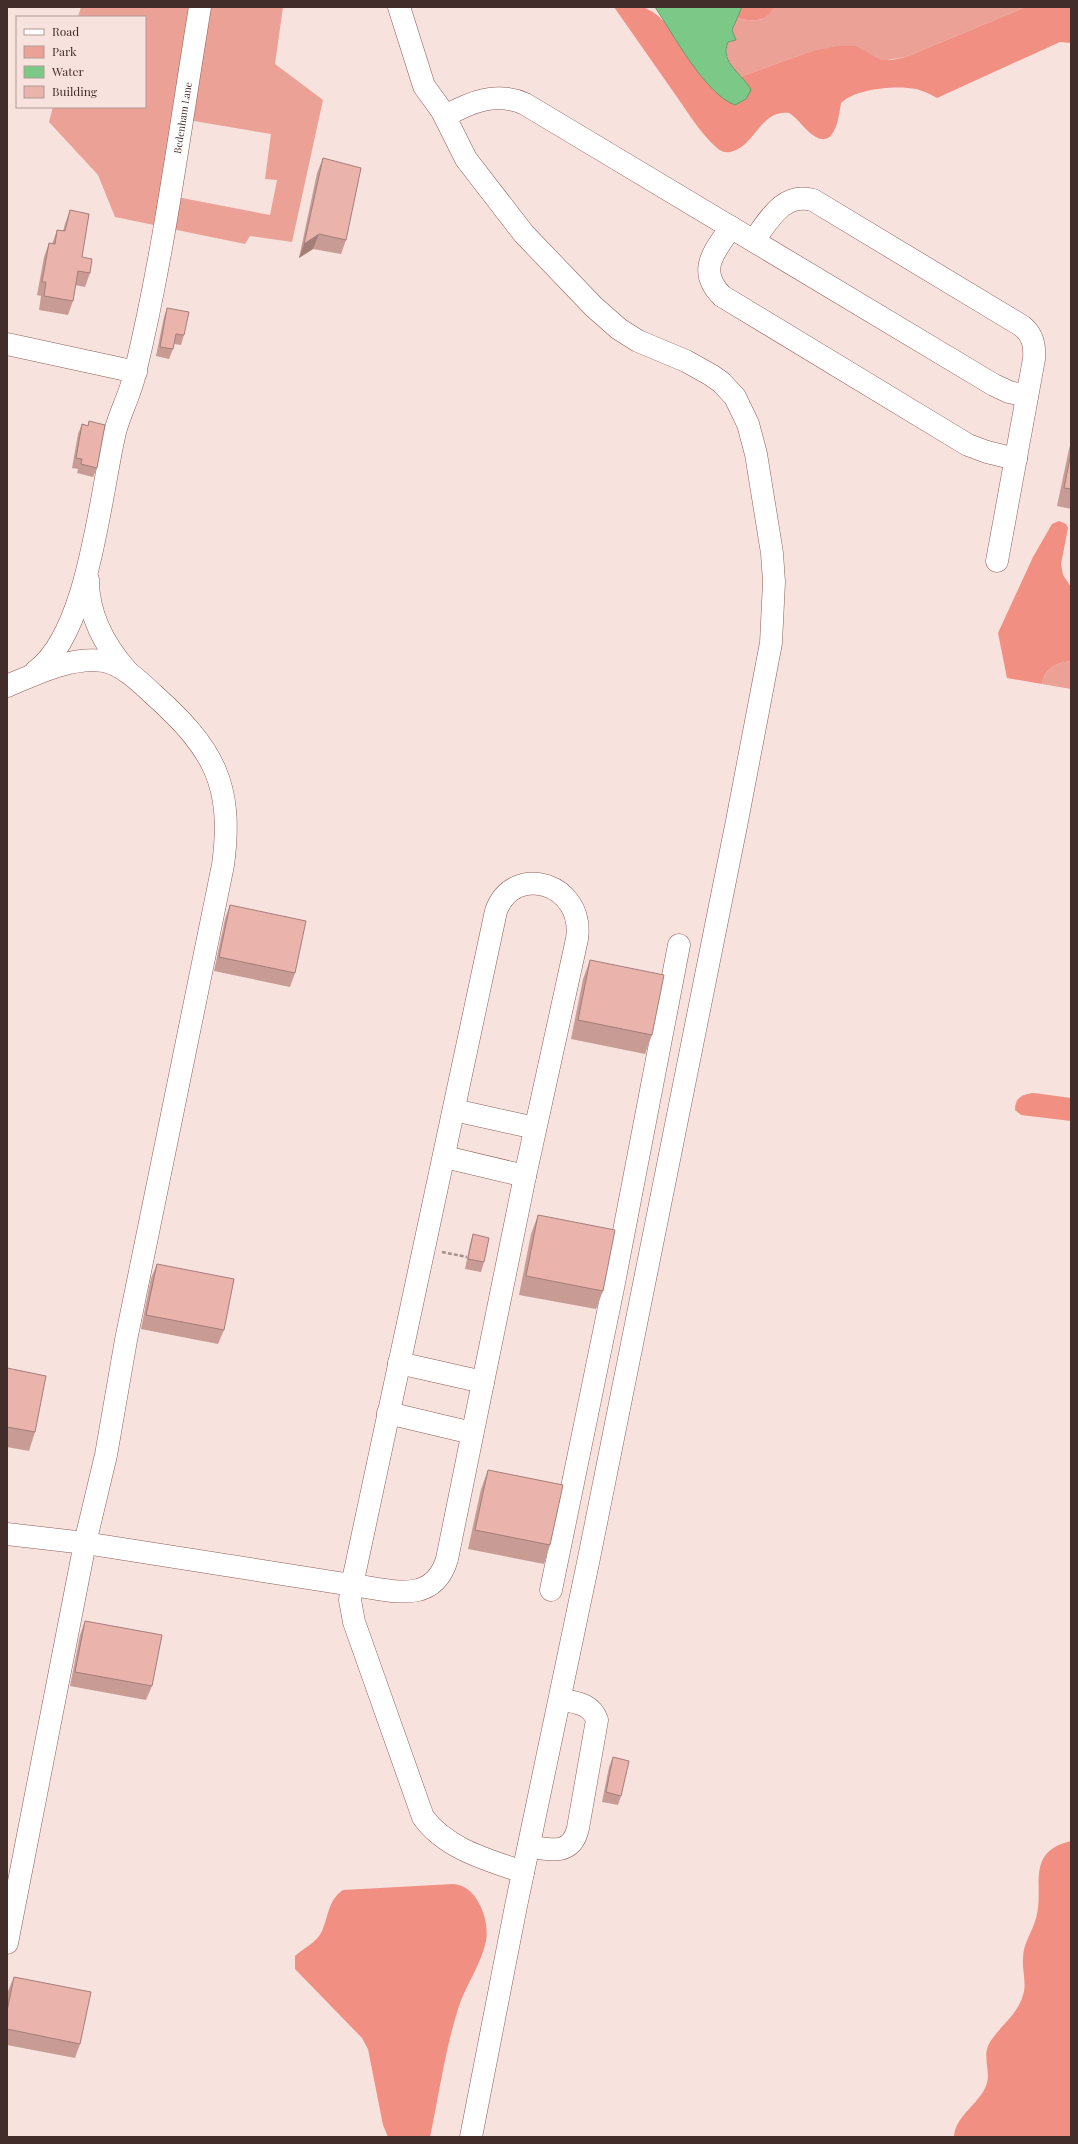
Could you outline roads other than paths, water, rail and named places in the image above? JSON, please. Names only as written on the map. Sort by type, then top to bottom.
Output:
[{"type":"street","name":"Bedenham Lane","points":[[89,564],[117,424],[136,372],[164,228],[200,7]]},
{"type":"street","points":[[399,7],[421,80],[445,116],[466,159],[504,211],[538,250],[594,308],[629,336],[686,361],[711,375],[721,382],[735,397],[748,424],[756,454],[772,553],[774,582],[773,627],[764,682],[560,1699],[523,1872],[471,2137]]},
{"type":"street","points":[[445,116],[467,105],[490,98],[504,98],[518,101],[754,240],[994,385],[1009,392],[1027,396]]},
{"type":"street","points":[[754,240],[776,211],[785,203],[802,199],[819,203],[1026,330],[1034,342],[1034,353],[997,561]]},
{"type":"street","points":[[731,227],[709,263],[710,278],[722,296],[968,445],[987,452],[1016,459]]},
{"type":"street","points":[[7,344],[136,372]]},
{"type":"street","points":[[7,1944],[85,1543],[106,1455],[126,1340],[224,865],[227,835],[225,802],[222,789],[206,751],[175,715],[132,676],[112,651],[94,616],[89,596],[89,564]]},
{"type":"street","points":[[30,677],[48,662],[64,638],[76,611],[89,564]]},
{"type":"street","points":[[7,686],[60,666],[89,661],[113,664],[132,676]]},
{"type":"street","points":[[7,1534],[85,1543],[352,1585],[412,1592],[428,1587],[438,1578],[447,1559],[535,1128],[578,931],[577,919],[569,902],[562,893],[548,885],[532,884],[520,887],[509,893],[498,906],[445,1157],[388,1413],[352,1585],[350,1600],[351,1614],[423,1817],[433,1828],[458,1847],[523,1872]]},
{"type":"street","points":[[551,1590],[613,1288],[678,945]]},
{"type":"street","points":[[454,1110],[535,1128]]},
{"type":"street","points":[[445,1157],[525,1176]]},
{"type":"street","points":[[399,1363],[483,1382]]},
{"type":"street","points":[[388,1413],[472,1433]]},
{"type":"street","points":[[529,1846],[551,1850],[563,1849],[574,1840],[577,1834],[597,1720],[592,1709],[588,1706],[560,1699]]},
{"type":"water","points":[[655,7],[742,7],[732,30],[736,40],[728,42],[726,49],[729,62],[748,84],[751,90],[746,99],[735,105],[724,99],[712,89],[690,62]]}]
